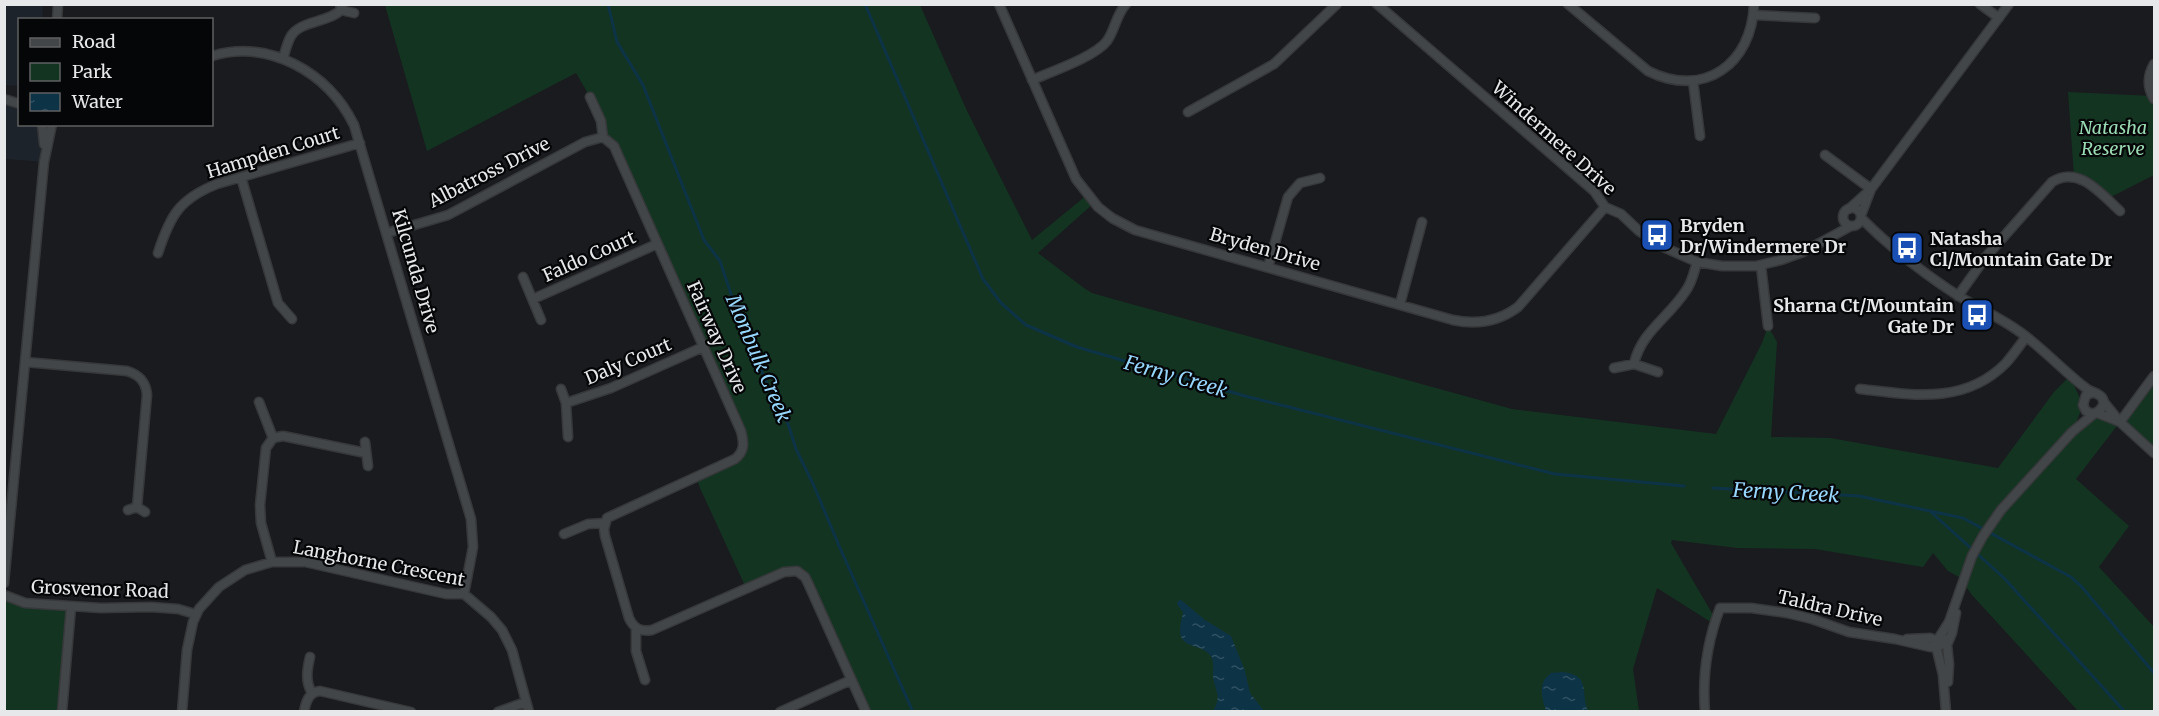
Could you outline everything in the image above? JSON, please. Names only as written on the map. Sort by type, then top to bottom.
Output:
[{"type":"street","name":"Bryden Drive","points":[[999,4],[1076,179],[1086,194],[1105,213],[1135,230],[1466,322],[1488,321],[1503,316],[1524,301],[1605,207]]},
{"type":"street","points":[[1032,80],[1088,55],[1102,46],[1108,40],[1126,4]]},
{"type":"street","points":[[1188,112],[1274,64],[1337,4]]},
{"type":"street","name":"Windermere Drive","points":[[1377,4],[1594,191],[1605,207],[1621,214],[1639,231],[1661,246],[1697,262],[1731,267],[1761,266],[1794,256],[1852,226]]},
{"type":"street","points":[[1569,4],[1648,71],[1671,80],[1693,81],[1719,72],[1736,58],[1748,38],[1754,15],[1754,4]]},
{"type":"street","points":[[1980,4],[1999,18]]},
{"type":"street","name":"Windermere Drive","points":[[1828,238],[1846,212],[1871,189],[2009,4]]},
{"type":"street","points":[[283,59],[288,42],[295,31],[332,17],[341,7],[354,13]]},
{"type":"street","points":[[1754,15],[1815,18]]},
{"type":"street","name":"Kilcunda Drive","points":[[213,56],[249,52],[283,59],[309,72],[328,87],[350,117],[387,233],[473,530],[474,547],[464,594]]},
{"type":"street","points":[[2154,64],[2149,78],[2150,93],[2154,99]]},
{"type":"street","points":[[1693,81],[1700,136]]},
{"type":"street","name":"Fairway Drive","points":[[564,534],[588,524],[605,523],[612,515],[730,462],[741,453],[744,444],[741,431],[614,147],[603,137],[601,121],[590,97]]},
{"type":"street","points":[[42,126],[45,153]]},
{"type":"street","points":[[4,583],[45,153],[52,126]]},
{"type":"street","name":"Albatross Drive","points":[[387,233],[448,215],[585,142],[603,137]]},
{"type":"street","name":"Hampden Court","points":[[158,253],[170,218],[187,200],[208,187],[360,143]]},
{"type":"street","points":[[1825,155],[1871,189]]},
{"type":"street","points":[[1958,296],[1985,258],[2056,179],[2070,176],[2083,179],[2120,211]]},
{"type":"street","points":[[241,177],[278,303],[292,320]]},
{"type":"street","points":[[1268,267],[1288,196],[1300,183],[1320,178]]},
{"type":"street","name":"Windermere Drive","points":[[1861,217],[1871,189]]},
{"type":"street","points":[[1881,238],[1844,221],[1846,212],[1856,209],[1881,238],[1958,296],[2026,337],[2070,376],[2092,393],[2099,395],[2120,422],[2154,453]]},
{"type":"street","points":[[1852,226],[1859,224],[1861,217]]},
{"type":"street","points":[[1400,304],[1422,222]]},
{"type":"street","name":"Faldo Court","points":[[533,299],[657,244]]},
{"type":"street","points":[[1634,364],[1636,354],[1646,335],[1685,293],[1692,280],[1697,262]]},
{"type":"street","points":[[1761,266],[1768,326]]},
{"type":"street","name":"Faldo Court","points":[[523,277],[541,321]]},
{"type":"street","points":[[1860,389],[1919,396],[1956,392],[1976,385],[1994,372],[2005,363],[2026,337]]},
{"type":"street","name":"Daly Court","points":[[566,403],[611,388],[703,347]]},
{"type":"street","points":[[25,362],[127,371],[141,378],[147,395],[141,510],[128,510]]},
{"type":"street","points":[[1614,368],[1634,364],[1658,372]]},
{"type":"street","points":[[2070,376],[2086,411],[2120,422]]},
{"type":"street","points":[[2120,422],[2154,376]]},
{"type":"street","name":"Daly Court","points":[[561,389],[566,403],[568,437]]},
{"type":"street","points":[[2072,432],[2086,395],[2092,393]]},
{"type":"street","points":[[1946,711],[1938,644],[1947,628],[1972,556],[2001,510],[2072,432],[2103,406],[2103,401]]},
{"type":"street","points":[[259,402],[273,438]]},
{"type":"street","points":[[272,562],[259,512],[264,455],[269,442],[273,438],[288,437],[366,453]]},
{"type":"street","points":[[366,442],[368,465]]},
{"type":"street","points":[[605,523],[605,536],[629,618],[636,628],[636,651],[645,680]]},
{"type":"street","name":"Langhorne Crescent","points":[[182,711],[187,650],[195,614],[219,587],[234,576],[272,562],[305,562],[446,594],[464,594],[491,617],[502,630],[512,650],[527,707]]},
{"type":"street","points":[[636,628],[652,630],[784,572],[797,571],[808,582],[866,711]]},
{"type":"street","name":"Grosvenor Road","points":[[4,595],[25,603],[71,607],[151,607],[178,609],[195,614]]},
{"type":"street","points":[[1938,644],[1950,638],[1958,598]]},
{"type":"street","points":[[62,711],[71,607]]},
{"type":"street","name":"Taldra Drive","points":[[1705,711],[1704,680],[1707,652],[1720,608],[1751,608],[1787,613],[1849,632],[1938,644]]},
{"type":"street","points":[[310,657],[306,675],[312,693]]},
{"type":"street","points":[[780,711],[851,680]]},
{"type":"street","points":[[312,693],[326,692],[411,711]]},
{"type":"street","points":[[304,711],[312,693]]},
{"type":"street","points":[[498,711],[527,707]]},
{"type":"shaded area","points":[[4,5],[43,5],[42,18],[18,18],[18,86],[5,85]]},
{"type":"shaded area","points":[[4,99],[18,103],[18,126],[42,126],[44,162],[5,159]]},
{"type":"green space","points":[[385,5],[920,5],[967,111],[1032,240],[1087,195],[1094,203],[1038,253],[1084,288],[1092,293],[1113,299],[1512,409],[1716,434],[1762,343],[1768,326],[1777,342],[1771,437],[1830,438],[1998,468],[2054,392],[2070,376],[2083,405],[2073,431],[2095,413],[2120,422],[2076,479],[2129,526],[2099,567],[2154,627],[2154,711],[2078,711],[1972,595],[1959,577],[1948,571],[1933,553],[1923,567],[1815,549],[1737,548],[1672,540],[1671,543],[1716,620],[1714,624],[1657,588],[1633,669],[1639,711],[866,711],[808,583],[797,571],[746,588],[700,488],[696,477],[735,459],[744,447],[590,97],[576,73],[427,151]]},
{"type":"green space","name":"Natasha Reserve","points":[[2068,92],[2152,96],[2154,99],[2154,175],[2107,199],[2074,176]]},
{"type":"green space","points":[[2154,380],[2154,453],[2125,421]]},
{"type":"green space","points":[[4,595],[13,600],[71,607],[62,711],[5,711]]},
{"type":"water","points":[[1181,600],[1205,620],[1231,636],[1245,671],[1250,693],[1264,711],[1213,711],[1218,696],[1214,681],[1213,660],[1205,651],[1188,644],[1181,637],[1183,612],[1177,604]]},
{"type":"water","points":[[1562,672],[1578,677],[1581,681],[1588,711],[1546,711],[1542,691],[1544,681],[1551,673]]},
{"type":"waterway","name":"Monbulk Creek","points":[[608,4],[617,42],[643,85],[704,240],[720,261],[741,324],[769,388],[785,414],[796,449],[913,712]]},
{"type":"waterway","name":"Ferny Creek","points":[[865,4],[983,279],[1001,303],[1026,325],[1077,347],[1245,396],[1555,474],[1684,486]]},
{"type":"waterway","points":[[1713,488],[1859,496],[1963,518],[2071,577],[2154,673]]},
{"type":"waterway","points":[[1932,513],[2004,578],[2125,712]]},
{"type":"place","name":"Bryden Dr/Windermere Dr","points":[[1657,235]]},
{"type":"place","name":"Natasha Cl/Mountain Gate Dr","points":[[1907,248]]},
{"type":"place","name":"Sharna Ct/Mountain Gate Dr","points":[[1977,315]]}]
